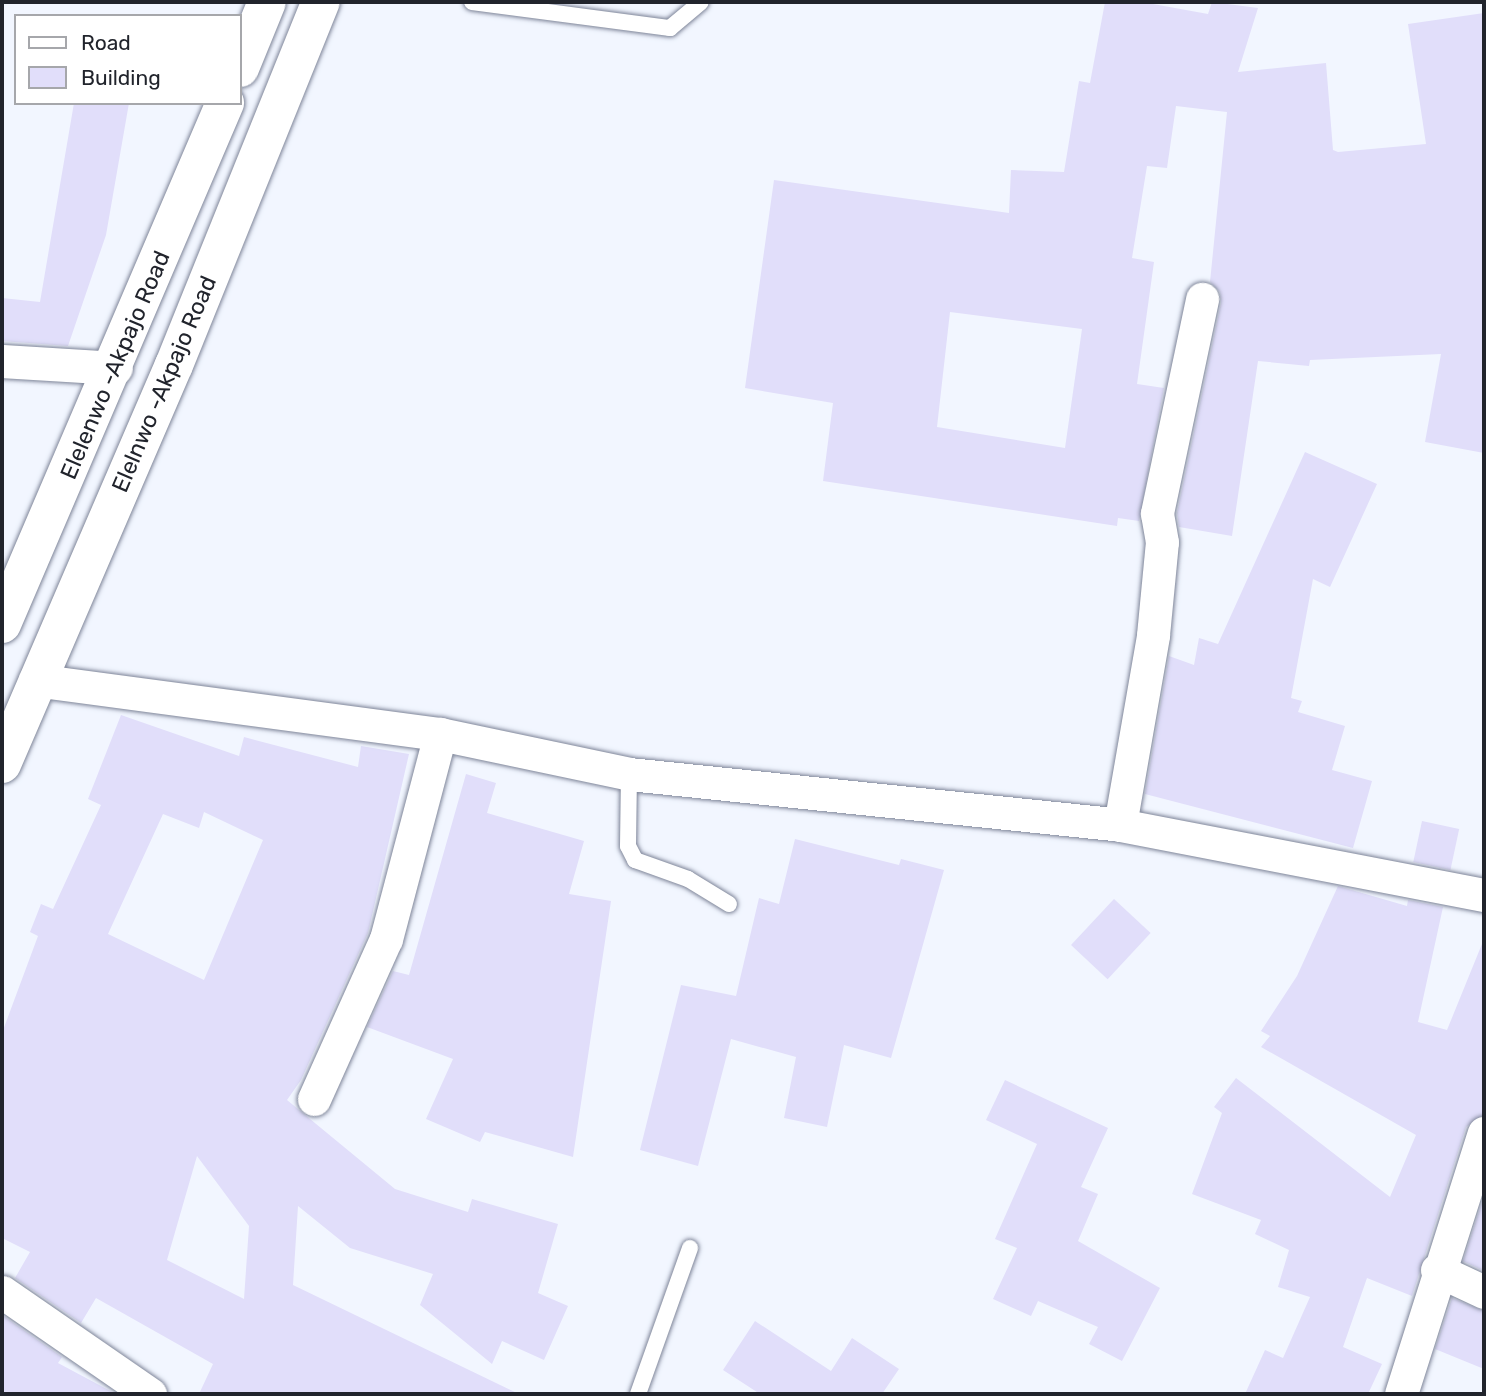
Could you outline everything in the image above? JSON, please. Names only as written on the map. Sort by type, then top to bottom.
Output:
[{"type":"main road","points":[[242,63],[267,2]]},
{"type":"main road","name":"Elelnwo -Akpajo Road","points":[[2,764],[174,365],[321,2]]},
{"type":"main road","name":"Elelenwo -Akpajo Road","points":[[2,624],[116,368],[224,105]]},
{"type":"street","points":[[1120,825],[1153,635],[1163,542],[1157,513],[1202,299]]},
{"type":"street","points":[[2,361],[116,368]]},
{"type":"street","points":[[36,680],[440,734],[629,774],[1120,825],[1479,887]]},
{"type":"street","points":[[314,1099],[386,939],[440,734]]},
{"type":"street","points":[[1401,1394],[1437,1270],[1484,1133]]},
{"type":"street","points":[[1437,1270],[1484,1293]]},
{"type":"street","points":[[2,1292],[150,1394]]},
{"type":"lane","points":[[472,2],[670,29],[701,2]]},
{"type":"lane","points":[[629,774],[628,846],[635,860],[695,882],[729,904]]},
{"type":"lane","points":[[638,1394],[690,1248]]},
{"type":"building","points":[[1105,2],[1142,2],[1208,14],[1212,2],[1258,8],[1238,72],[1326,63],[1333,150],[1338,152],[1426,144],[1408,24],[1484,13],[1484,453],[1425,442],[1441,354],[1310,360],[1309,366],[1258,361],[1232,536],[1179,527],[1177,513],[1221,303],[1220,292],[1210,282],[1227,112],[1176,106],[1167,168],[1147,166],[1132,258],[1154,262],[1137,384],[1164,388],[1139,521],[1118,518],[1117,526],[823,481],[833,403],[745,388],[774,180],[1009,213],[1011,170],[1064,172],[1079,81],[1090,83]],"holes":[[[950,312],[1082,329],[1065,448],[937,427]]]},
{"type":"building","points":[[74,105],[129,105],[106,235],[68,346],[2,341],[2,298],[40,302]]},
{"type":"building","points":[[1305,452],[1377,484],[1330,587],[1313,579],[1291,698],[1302,701],[1298,712],[1345,726],[1332,770],[1372,781],[1353,848],[1145,794],[1169,656],[1194,665],[1199,638],[1218,644]]},
{"type":"building","points":[[121,715],[239,756],[244,737],[358,767],[361,746],[409,754],[368,933],[301,1080],[287,1100],[395,1189],[468,1212],[472,1199],[558,1224],[538,1293],[568,1306],[544,1360],[502,1341],[492,1364],[420,1305],[433,1274],[350,1248],[298,1206],[293,1285],[519,1394],[199,1394],[213,1364],[96,1298],[81,1323],[15,1278],[30,1252],[2,1238],[2,1033],[38,936],[30,932],[41,904],[53,909],[101,805],[88,799]],"holes":[[[204,812],[263,840],[204,980],[108,934],[163,814],[199,828]],[[197,1156],[249,1226],[244,1299],[167,1260]]]},
{"type":"building","points":[[466,774],[496,783],[487,813],[584,841],[569,894],[611,901],[573,1157],[485,1132],[480,1142],[426,1119],[453,1059],[367,1027],[393,971],[409,975]]},
{"type":"building","points":[[1422,821],[1459,829],[1450,870],[1413,862]]},
{"type":"building","points":[[795,839],[899,865],[901,859],[944,870],[891,1058],[844,1045],[827,1127],[784,1118],[796,1057],[731,1039],[698,1166],[640,1150],[681,985],[736,996],[759,898],[779,904]]},
{"type":"building","points":[[1338,886],[1407,906],[1408,900],[1443,907],[1418,1022],[1447,1030],[1484,939],[1484,1114],[1466,1127],[1412,1296],[1367,1278],[1343,1347],[1382,1364],[1368,1394],[1245,1394],[1265,1350],[1283,1358],[1310,1297],[1278,1287],[1289,1250],[1255,1234],[1261,1220],[1192,1194],[1222,1113],[1214,1107],[1236,1078],[1390,1197],[1416,1135],[1261,1047],[1270,1036],[1261,1031],[1297,976]]},
{"type":"building","points":[[1114,899],[1151,933],[1108,979],[1071,945]]},
{"type":"building","points":[[1005,1080],[1108,1128],[1081,1187],[1098,1194],[1078,1241],[1160,1288],[1122,1361],[1089,1344],[1098,1327],[1038,1301],[1031,1316],[993,1299],[1017,1248],[995,1239],[1037,1144],[986,1120]]},
{"type":"building","points":[[1484,1196],[1484,1271],[1463,1261]]},
{"type":"building","points":[[1452,1298],[1484,1311],[1484,1369],[1435,1349]]},
{"type":"building","points":[[2,1315],[62,1357],[58,1363],[116,1394],[2,1394]]},
{"type":"building","points":[[755,1321],[831,1371],[852,1338],[899,1369],[882,1394],[760,1394],[723,1370]]}]
